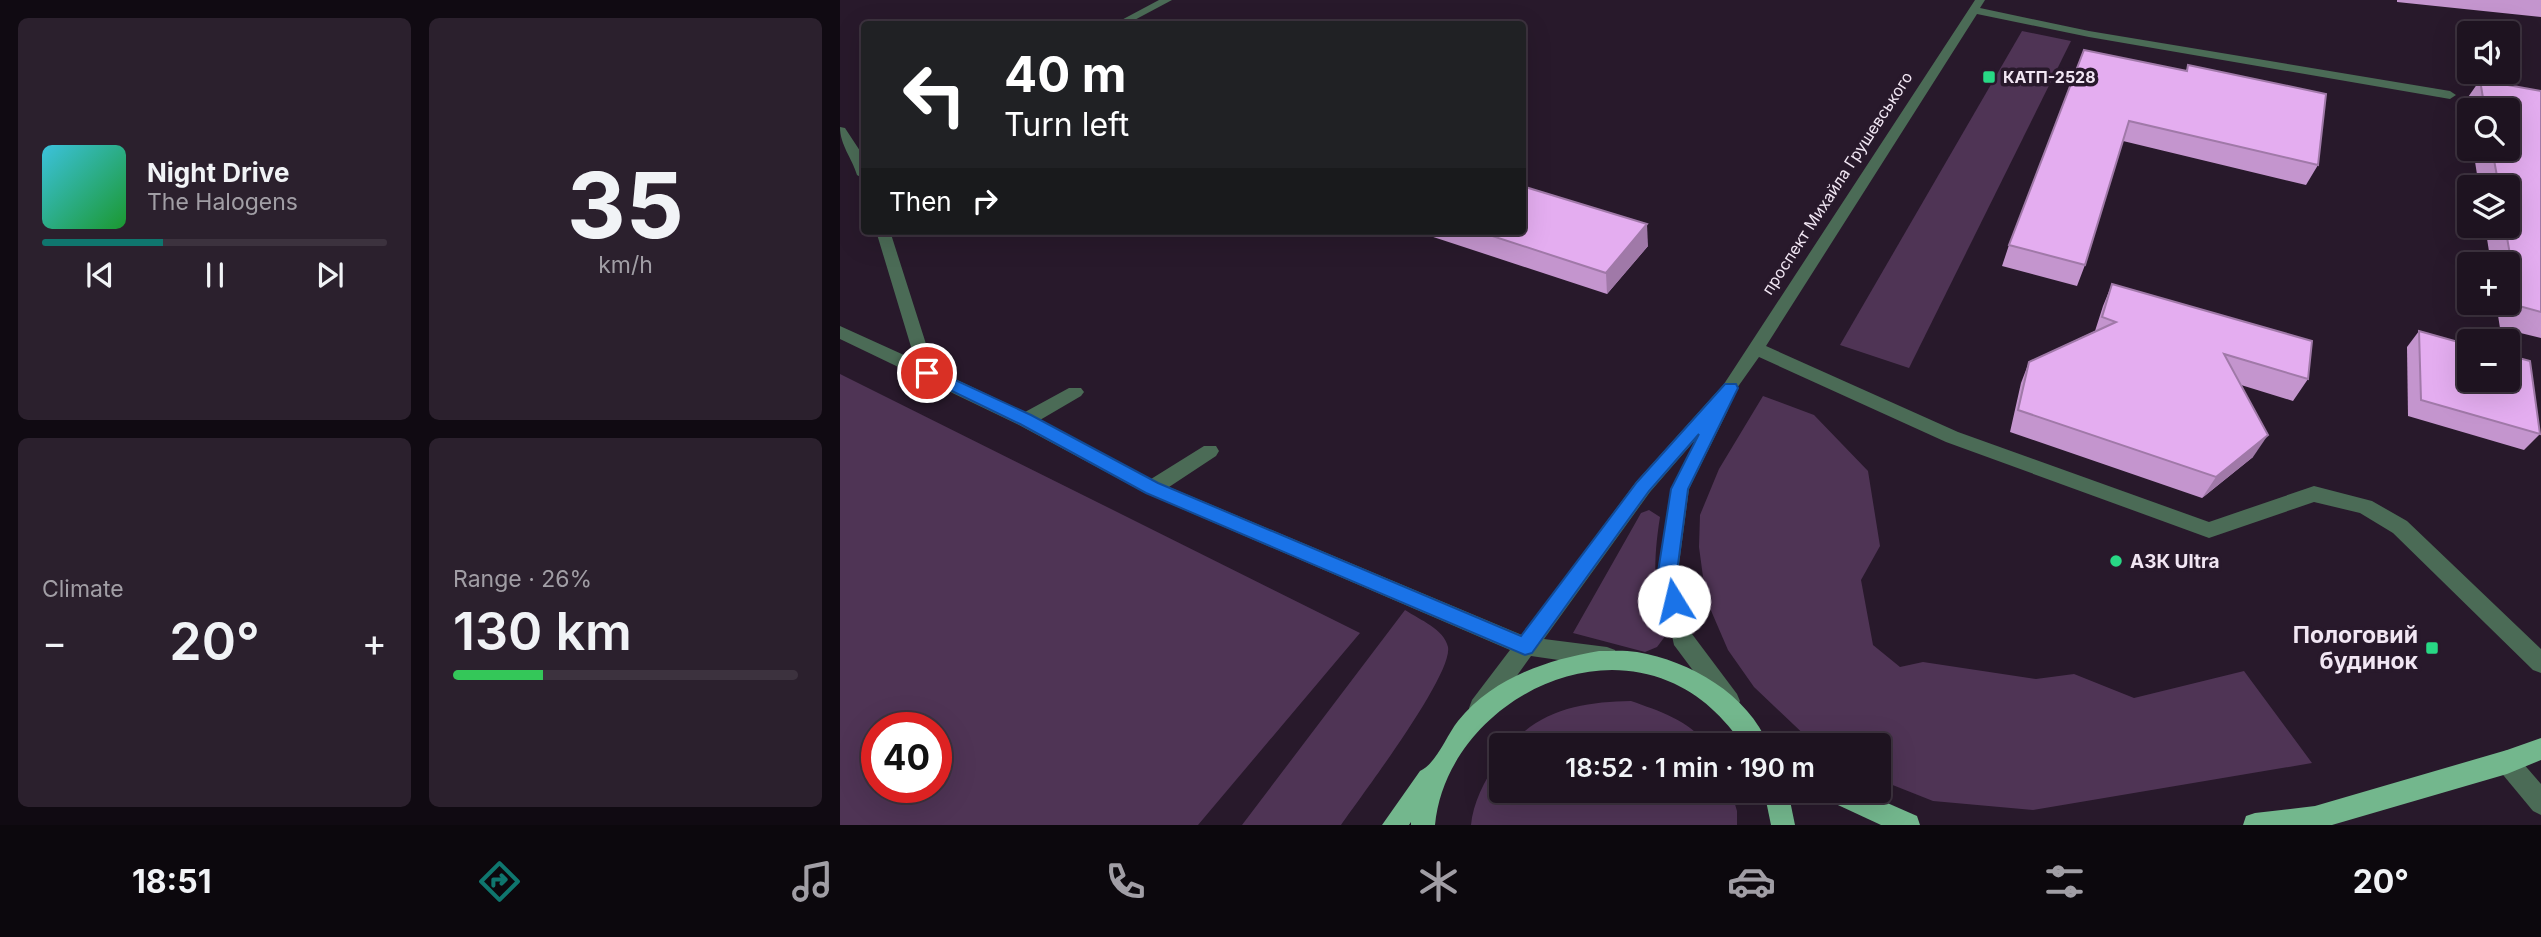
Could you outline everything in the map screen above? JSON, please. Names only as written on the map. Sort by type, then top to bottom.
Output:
[{"type":"main road","points":[[1423,825],[1428,793],[1457,740],[1490,704],[1529,678],[1571,663],[1615,658],[1663,667],[1707,688],[1757,733]]},
{"type":"main road","points":[[1744,723],[1750,733]]},
{"type":"main road","name":"проспект Михайла Грушевського","points":[[1394,825],[1457,740]]},
{"type":"main road","points":[[2255,825],[2310,821],[2507,762],[2541,749]]},
{"type":"main road","points":[[1778,803],[1783,825]]},
{"type":"main road","points":[[1860,803],[1909,825]]},
{"type":"street","points":[[1126,21],[1167,0]]},
{"type":"street","points":[[1976,5],[2089,34],[2450,94]]},
{"type":"street","name":"проспект Михайла Грушевського","points":[[1457,740],[1643,487],[1730,388],[1932,78],[1976,5]]},
{"type":"street","points":[[840,131],[861,157]]},
{"type":"street","points":[[884,235],[927,373]]},
{"type":"street","points":[[840,332],[1025,419],[1152,488],[1525,646],[1615,658]]},
{"type":"street","points":[[1757,349],[1952,437],[2209,530],[2314,494],[2365,506],[2400,527],[2541,663]]},
{"type":"street","name":"проспект Михайла Грушевського","points":[[1730,388],[1680,489],[1668,572],[1682,638],[1744,723]]},
{"type":"street","points":[[1025,419],[1074,392]]},
{"type":"street","points":[[1152,488],[1210,451]]},
{"type":"street","points":[[2507,762],[2541,803]]},
{"type":"shaded area","points":[[2022,31],[2071,41],[1909,368],[1840,345]]},
{"type":"shaded area","points":[[840,374],[1360,633],[1198,825],[840,825]]},
{"type":"shaded area","points":[[1763,396],[1814,415],[1868,471],[1880,546],[1861,580],[1873,645],[1900,667],[1923,662],[2036,679],[2074,674],[2134,698],[2244,671],[2312,763],[2033,810],[1933,801],[1891,784],[1891,733],[1802,733],[1754,687],[1728,650],[1706,599],[1699,547],[1700,515],[1719,469]]},
{"type":"shaded area","points":[[1649,510],[1660,517],[1656,576],[1666,635],[1657,647],[1645,652],[1573,633],[1641,513]]},
{"type":"shaded area","points":[[1405,610],[1442,635],[1448,647],[1446,661],[1422,708],[1341,825],[1242,825]]},
{"type":"shaded area","points":[[1631,701],[1663,713],[1696,733],[1523,733],[1551,715],[1598,703]]},
{"type":"shaded area","points":[[1489,776],[1489,803],[1735,803],[1737,825],[1471,825]]},
{"type":"building","points":[[2084,50],[2187,71],[2188,65],[2326,94],[2318,165],[2129,121],[2085,265],[2009,245]]},
{"type":"building","points":[[2481,84],[2502,84],[2541,91],[2541,312],[2520,306],[2520,252],[2510,252],[2507,238],[2520,238],[2520,175],[2497,175],[2494,161],[2520,161],[2520,98],[2483,98]]},
{"type":"building","points":[[1526,187],[1647,224],[1606,273],[1489,235],[1526,235]]},
{"type":"building","points":[[2112,284],[2312,341],[2308,379],[2224,354],[2268,435],[2216,477],[2018,410],[2029,362],[2116,322],[2102,317]]},
{"type":"building","points":[[2419,331],[2457,342],[2457,392],[2520,392],[2520,358],[2530,361],[2540,434],[2421,400]]},
{"type":"place","name":"КАТП-2528","points":[[1989,77]]},
{"type":"place","name":"АЗК Ultra","points":[[2116,561]]},
{"type":"place","name":"Пологовий будинок","points":[[2432,648]]},
{"type":"route","points":[[927,373],[1025,419],[1152,488],[1525,646],[1643,487],[1730,388],[1680,489],[1668,572],[1674,601]]}]
